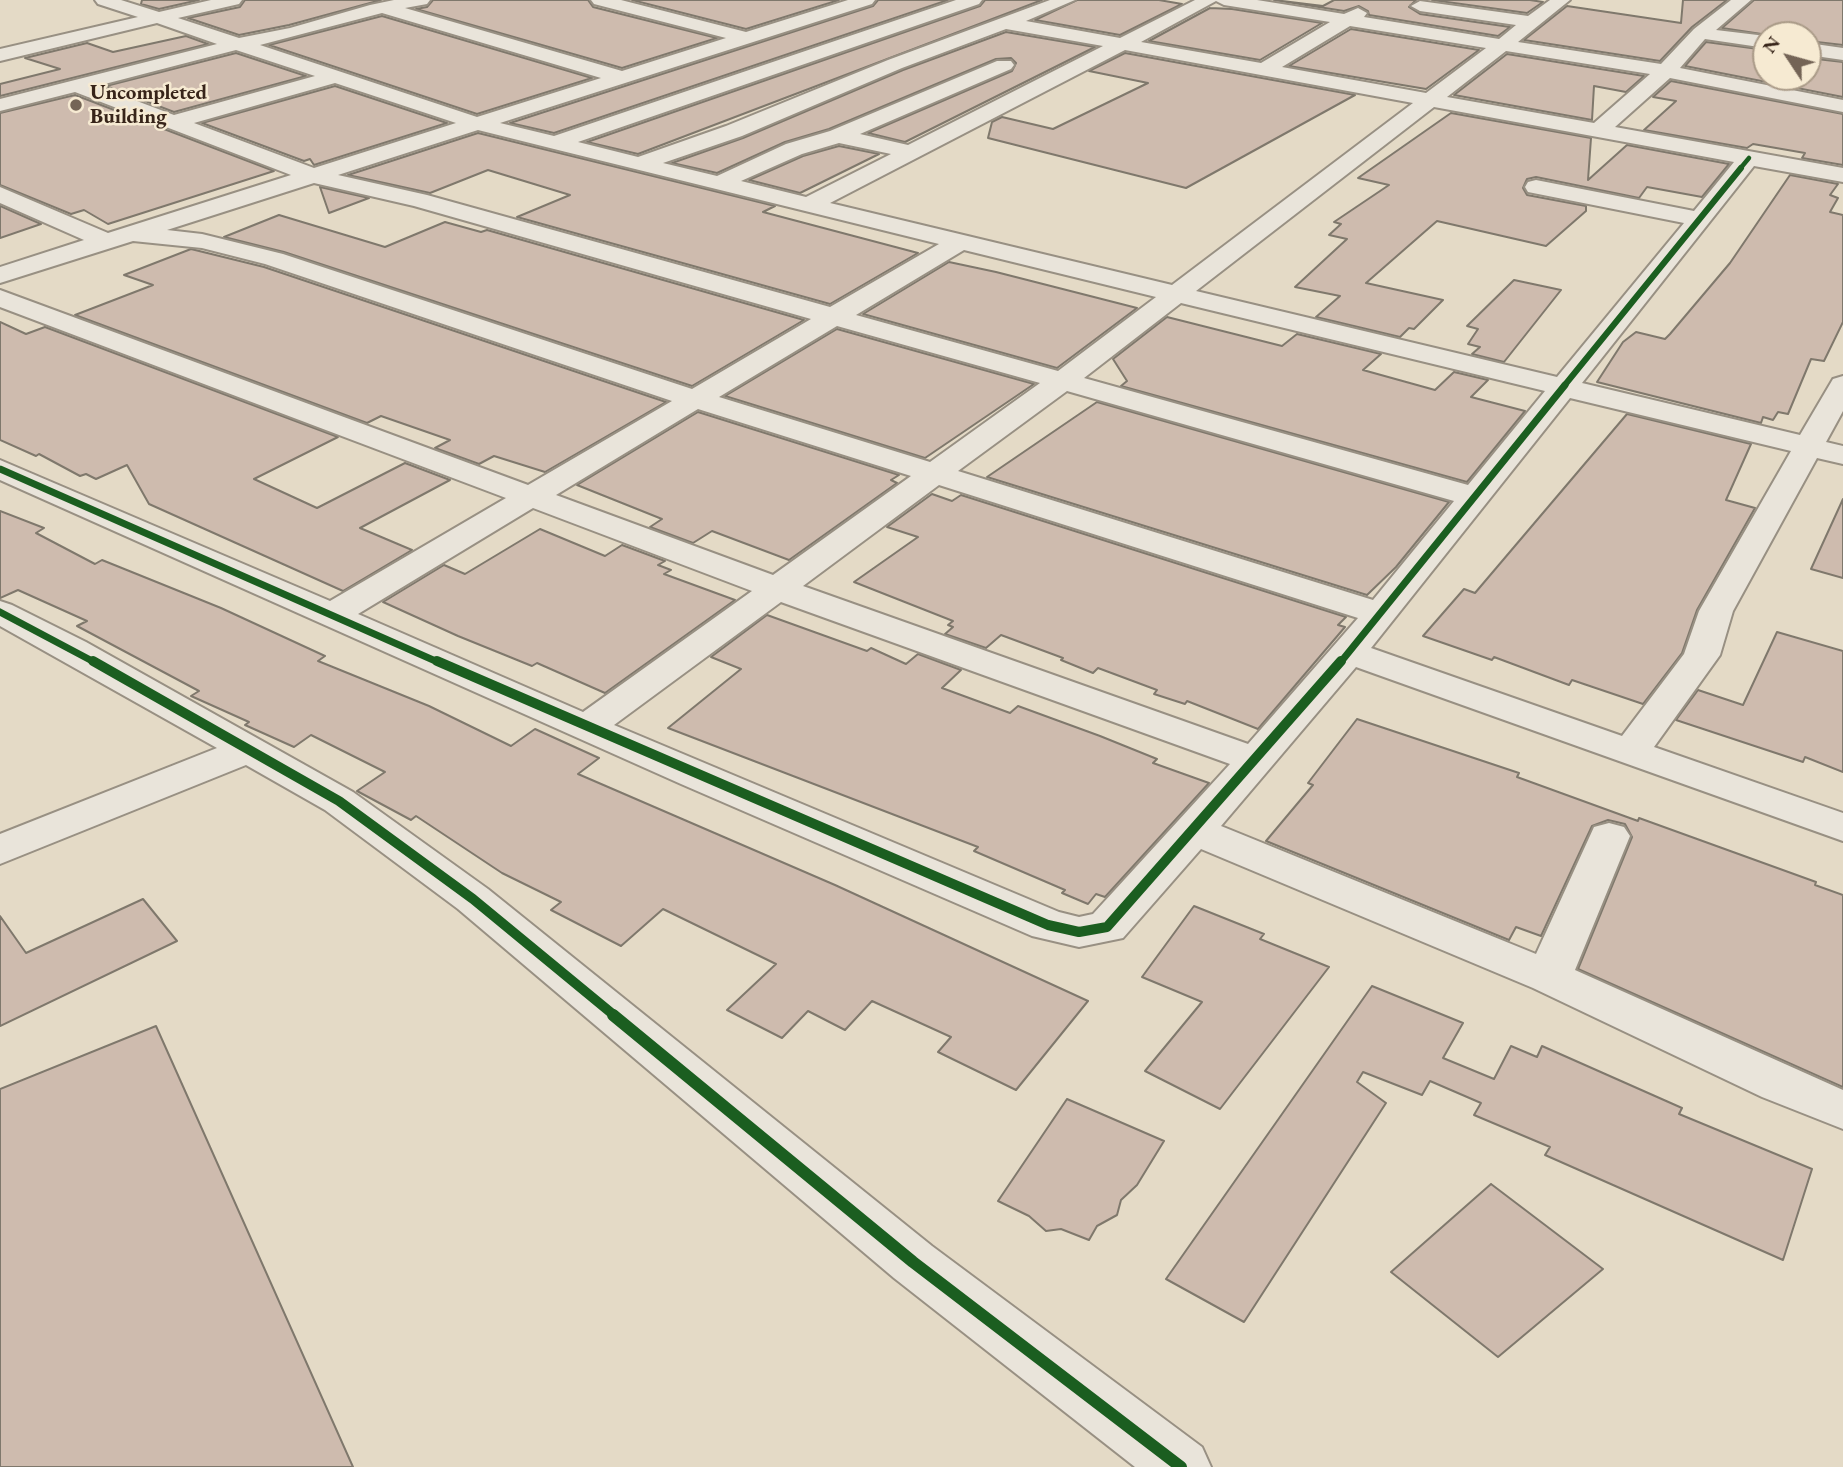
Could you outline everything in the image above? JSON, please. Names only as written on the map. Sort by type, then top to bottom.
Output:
[{"type":"street","points":[[104,0],[162,27],[190,30],[478,124],[958,243],[1843,455]]},
{"type":"street","points":[[0,55],[162,27],[233,0]]},
{"type":"street","points":[[355,0],[624,78]]},
{"type":"street","points":[[0,105],[234,45],[293,33],[370,10],[387,9],[421,0]]},
{"type":"street","points":[[600,0],[746,38]]},
{"type":"street","points":[[0,275],[864,0]]},
{"type":"street","points":[[554,143],[973,0]]},
{"type":"street","points":[[641,163],[734,131],[895,64],[1066,0]]},
{"type":"street","points":[[809,205],[1208,0]]},
{"type":"street","points":[[1224,0],[1666,71],[1841,103]]},
{"type":"street","points":[[1599,130],[1666,71],[1701,33],[1742,0]]},
{"type":"street","points":[[588,726],[1062,381],[1556,1]]},
{"type":"street","points":[[1397,2],[1530,22]]},
{"type":"street","points":[[1264,70],[1370,6]]},
{"type":"street","points":[[1006,23],[1843,175]]},
{"type":"street","points":[[1701,33],[1752,40]]},
{"type":"street","points":[[1822,51],[1843,54]]},
{"type":"street","points":[[719,183],[794,149],[838,136],[1004,65]]},
{"type":"street","points":[[173,122],[334,77]]},
{"type":"street","points":[[76,85],[314,176],[419,200],[1475,497]]},
{"type":"street","points":[[838,136],[913,153]]},
{"type":"street","points":[[0,468],[331,615],[1048,925],[1079,932],[1107,927],[1349,652],[1749,158]]},
{"type":"street","points":[[1536,187],[1700,219]]},
{"type":"street","points":[[0,194],[117,237],[201,241],[274,260],[695,399],[1381,613]]},
{"type":"street","points":[[331,615],[958,243]]},
{"type":"street","points":[[0,252],[58,256]]},
{"type":"street","points":[[0,298],[776,588],[1255,760]]},
{"type":"street","points":[[1630,752],[1702,655],[1716,611],[1843,385]]},
{"type":"street","points":[[0,612],[73,650],[339,801],[473,899],[913,1262],[1181,1467]]},
{"type":"street","points":[[1349,652],[1843,828]]},
{"type":"street","points":[[0,850],[247,750]]},
{"type":"street","points":[[1194,831],[1549,977],[1779,1084],[1843,1110]]},
{"type":"street","points":[[1549,977],[1609,836]]},
{"type":"building","points":[[142,0],[199,0],[159,9],[141,4]]},
{"type":"building","points":[[245,0],[381,0],[289,25],[239,35],[188,18],[240,7]]},
{"type":"building","points":[[433,0],[588,0],[593,7],[717,38],[622,68],[416,9],[427,7]]},
{"type":"building","points":[[632,0],[839,0],[746,29]]},
{"type":"building","points":[[878,0],[948,0],[554,133],[510,123],[873,6]]},
{"type":"building","points":[[985,0],[1042,0],[638,154],[587,142],[980,6]]},
{"type":"building","points":[[1077,0],[1159,0],[1182,4],[1120,35],[1035,20]]},
{"type":"building","points":[[1274,0],[1323,6],[1334,0],[1416,0],[1409,7],[1420,14],[1510,27],[1498,36],[1369,15],[1368,11],[1359,6],[1344,11]]},
{"type":"building","points":[[1432,0],[1530,0],[1543,2],[1527,13]]},
{"type":"building","points":[[1683,0],[1727,0],[1692,27],[1660,61],[1524,40],[1567,6],[1681,23]]},
{"type":"building","points":[[1754,0],[1843,0],[1843,45],[1822,43],[1822,21],[1752,21],[1752,33],[1722,28]]},
{"type":"building","points":[[1210,8],[1322,23],[1260,60],[1149,41]]},
{"type":"building","points":[[382,16],[592,78],[477,114],[269,45]]},
{"type":"building","points":[[1351,29],[1479,50],[1426,89],[1289,66]]},
{"type":"building","points":[[1006,32],[1095,47],[905,142],[868,133],[1012,71],[1016,63],[1011,58],[996,59],[829,129],[785,142],[717,173],[672,163],[743,138],[903,70]]},
{"type":"building","points":[[186,36],[208,44],[0,96],[0,84],[60,69],[25,58],[87,43],[113,52]]},
{"type":"building","points":[[1706,42],[1752,48],[1752,79],[1685,66]]},
{"type":"building","points":[[236,53],[306,76],[174,112],[106,86]]},
{"type":"building","points":[[1125,53],[1355,95],[1186,188],[988,138],[992,122],[1002,117],[1053,129],[1148,83],[1089,71]]},
{"type":"building","points":[[1507,54],[1644,76],[1626,92],[1594,86],[1592,120],[1454,95]]},
{"type":"building","points":[[1822,60],[1843,62],[1843,97],[1812,91],[1822,91]]},
{"type":"building","points":[[1671,81],[1843,114],[1843,165],[1802,158],[1805,153],[1753,144],[1747,148],[1644,130],[1676,101],[1653,97]]},
{"type":"building","points":[[335,86],[447,123],[314,165],[310,159],[304,161],[202,123]]},
{"type":"building","points":[[75,95],[274,171],[108,224],[84,210],[71,214],[0,185],[0,113]]},
{"type":"building","points":[[1451,113],[1591,138],[1588,180],[1627,145],[1729,164],[1702,197],[1647,187],[1639,198],[1536,177],[1527,179],[1523,188],[1527,195],[1586,206],[1586,211],[1546,246],[1437,221],[1366,283],[1443,300],[1414,329],[1409,328],[1400,337],[1316,317],[1340,296],[1295,287],[1347,239],[1329,235],[1341,224],[1334,222],[1389,185],[1358,178]]},
{"type":"building","points":[[478,133],[775,206],[763,212],[918,253],[830,304],[517,217],[570,195],[488,170],[430,193],[348,175]]},
{"type":"building","points":[[839,146],[879,154],[800,193],[749,180],[803,156]]},
{"type":"building","points":[[1790,175],[1838,184],[1830,195],[1838,198],[1830,212],[1843,215],[1843,322],[1824,361],[1811,359],[1788,414],[1778,412],[1773,420],[1763,417],[1761,423],[1597,382],[1623,342],[1636,332],[1665,339],[1670,334],[1730,263]]},
{"type":"building","points":[[320,187],[369,198],[329,213]]},
{"type":"building","points":[[0,206],[41,224],[0,238]]},
{"type":"building","points":[[279,215],[385,247],[445,222],[481,232],[487,230],[804,320],[692,386],[284,252],[224,237]]},
{"type":"building","points":[[191,249],[264,267],[666,402],[545,472],[494,456],[479,464],[435,448],[450,440],[381,416],[367,423],[75,315],[153,285],[124,275]]},
{"type":"building","points":[[949,262],[1137,308],[1057,368],[863,314]]},
{"type":"building","points":[[1514,280],[1561,290],[1504,362],[1472,354],[1480,347],[1468,344],[1478,329],[1467,326]]},
{"type":"building","points":[[1167,317],[1282,346],[1297,334],[1381,354],[1363,370],[1435,390],[1454,372],[1488,380],[1471,397],[1525,411],[1467,482],[1121,386],[1127,381],[1113,359]]},
{"type":"building","points":[[0,322],[26,334],[45,327],[338,437],[254,479],[317,508],[405,463],[450,480],[360,528],[412,550],[343,591],[149,504],[127,465],[96,479],[86,474],[80,476],[39,454],[36,456],[0,440]]},
{"type":"building","points":[[837,329],[1034,384],[925,458],[725,396]]},
{"type":"building","points":[[1097,402],[1449,502],[1396,567],[1367,595],[987,477]]},
{"type":"building","points":[[698,412],[899,475],[891,480],[897,483],[789,560],[712,531],[693,543],[650,527],[662,519],[577,485]]},
{"type":"building","points":[[1627,414],[1751,444],[1726,500],[1755,508],[1697,610],[1682,653],[1643,704],[1572,680],[1569,685],[1494,657],[1492,660],[1423,636],[1464,589],[1475,593]]},
{"type":"building","points":[[932,494],[952,501],[961,495],[1346,617],[1338,625],[1345,627],[1258,729],[1187,701],[1185,704],[1154,694],[1157,690],[1098,668],[1093,673],[1061,660],[1063,658],[1001,635],[986,648],[945,634],[953,627],[948,625],[953,621],[854,582],[918,537],[887,527]]},
{"type":"building","points":[[1843,499],[1843,578],[1811,569]]},
{"type":"building","points":[[0,511],[44,528],[36,533],[95,564],[102,560],[221,608],[325,656],[318,661],[429,706],[511,746],[535,729],[599,758],[578,774],[835,885],[1088,1001],[1016,1090],[938,1052],[951,1037],[872,1001],[845,1030],[808,1011],[782,1038],[727,1010],[776,964],[663,909],[621,946],[551,910],[561,902],[502,873],[416,816],[411,820],[357,791],[385,772],[311,735],[294,747],[245,725],[249,722],[191,696],[199,691],[77,626],[87,621],[18,590],[0,598]]},
{"type":"building","points":[[540,529],[605,556],[622,545],[665,561],[658,565],[671,570],[664,574],[735,600],[605,693],[537,663],[532,666],[458,636],[383,602],[444,565],[465,574]]},
{"type":"building","points":[[767,615],[867,651],[871,648],[906,664],[918,654],[961,670],[942,688],[1010,713],[1018,706],[1100,736],[1157,759],[1153,763],[1209,783],[1105,897],[1096,894],[1088,904],[1062,893],[1065,890],[974,851],[978,847],[668,728],[741,669],[711,657]]},
{"type":"building","points":[[1777,632],[1843,651],[1843,772],[1805,757],[1803,762],[1676,720],[1698,690],[1743,705]]},
{"type":"building","points":[[1357,719],[1519,773],[1517,777],[1816,882],[1815,885],[1843,895],[1843,1087],[1578,969],[1632,837],[1625,824],[1608,820],[1592,826],[1541,936],[1516,927],[1509,940],[1266,841],[1313,785],[1308,783]]},
{"type":"building","points":[[143,899],[177,941],[0,1026],[0,916],[26,953]]},
{"type":"building","points":[[1194,906],[1264,934],[1260,939],[1329,967],[1220,1109],[1145,1071],[1202,1002],[1142,977]]},
{"type":"building","points":[[1372,986],[1463,1023],[1443,1058],[1494,1079],[1511,1046],[1537,1057],[1542,1046],[1682,1108],[1679,1114],[1812,1169],[1783,1260],[1545,1155],[1550,1147],[1474,1115],[1481,1103],[1430,1081],[1422,1095],[1363,1072],[1357,1082],[1386,1103],[1244,1322],[1166,1279]]},
{"type":"building","points":[[156,1026],[353,1467],[0,1467],[0,1089]]},
{"type":"building","points":[[1067,1099],[1164,1141],[1137,1185],[1121,1200],[1117,1215],[1097,1226],[1089,1240],[1061,1229],[1046,1231],[1029,1216],[998,1201]]},
{"type":"building","points":[[1491,1184],[1603,1269],[1498,1357],[1391,1272]]},
{"type":"cycle path","points":[[0,469],[695,775],[1048,925],[1079,932],[1107,927],[1349,652],[1749,158]]},
{"type":"cycle path","points":[[0,612],[73,650],[339,801],[473,899],[913,1262],[1181,1467]]},
{"type":"place","name":"Uncompleted Building","points":[[76,105]]}]
